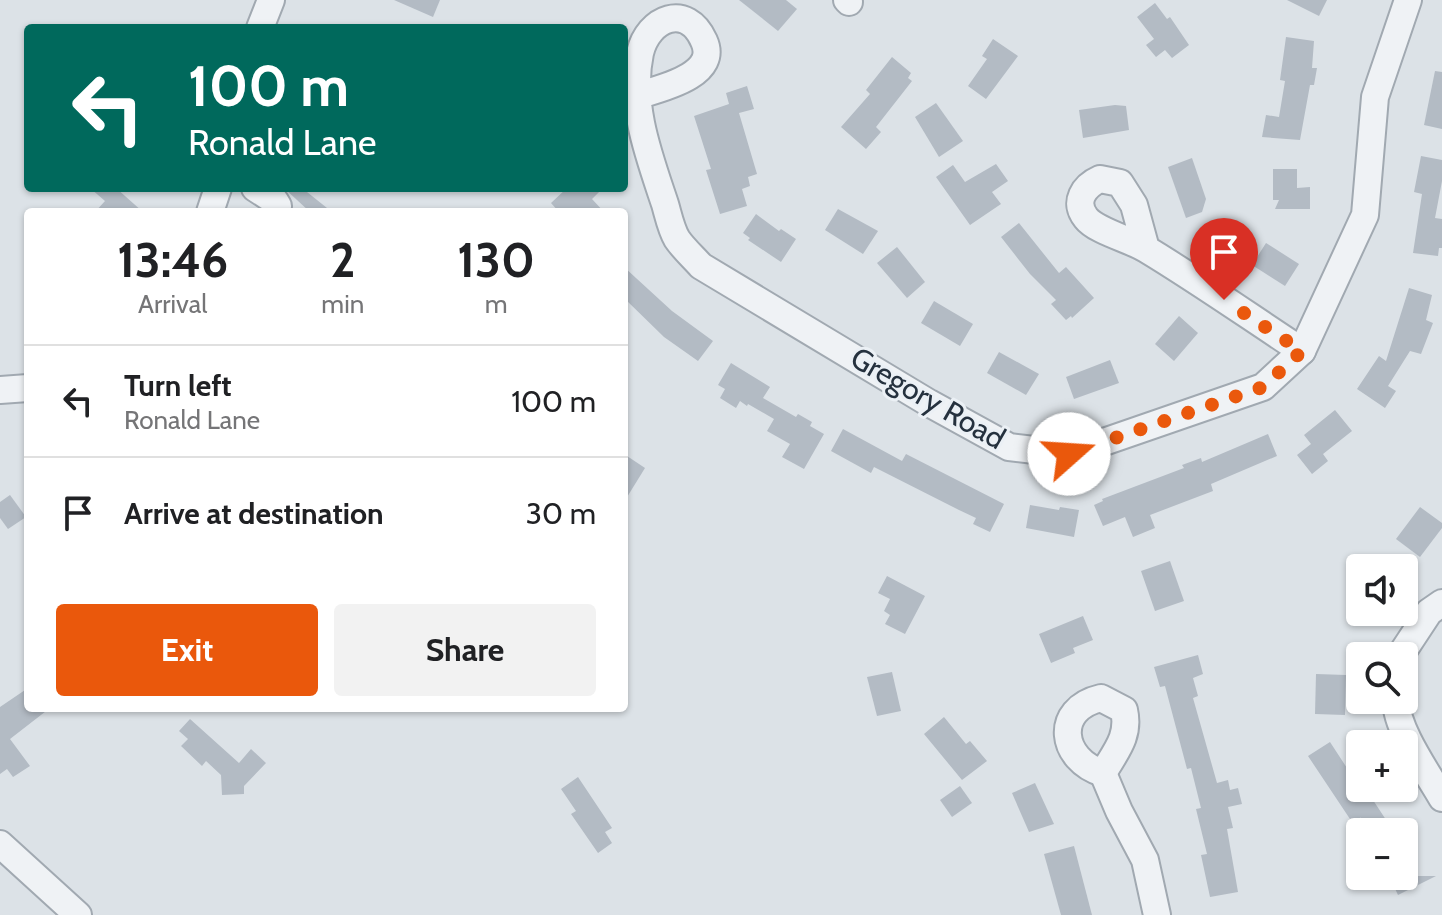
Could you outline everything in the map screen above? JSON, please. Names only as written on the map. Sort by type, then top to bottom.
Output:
[{"type":"street","points":[[262,24],[271,0]]},
{"type":"street","name":"Gregory Road","points":[[636,96],[648,154],[676,238],[701,266],[929,403],[1009,447],[1069,454],[1263,387],[1302,351],[1365,215],[1375,97],[1408,0]]},
{"type":"street","points":[[261,192],[275,201],[278,208]]},
{"type":"street","points":[[1146,249],[1302,351]]},
{"type":"street","points":[[0,390],[24,388]]},
{"type":"street","points":[[1409,642],[1429,612],[1442,603]]},
{"type":"street","points":[[1397,714],[1442,798]]},
{"type":"street","points":[[1103,773],[1145,860],[1157,915]]},
{"type":"street","points":[[0,844],[78,915]]},
{"type":"building","points":[[394,0],[440,0],[433,17]]},
{"type":"building","points":[[739,0],[786,0],[797,9],[778,31]]},
{"type":"building","points":[[1287,0],[1327,0],[1319,16]]},
{"type":"building","points":[[1155,3],[1167,19],[1170,17],[1189,45],[1172,58],[1165,50],[1156,57],[1146,45],[1154,39],[1137,17]]},
{"type":"building","points":[[1286,37],[1314,41],[1312,68],[1317,68],[1314,85],[1310,85],[1300,140],[1262,137],[1266,115],[1279,117],[1285,81],[1280,80]]},
{"type":"building","points":[[993,39],[1018,56],[986,99],[968,86],[987,59],[982,56]]},
{"type":"building","points":[[892,57],[911,73],[908,78],[912,81],[876,127],[881,132],[866,149],[841,127],[870,94],[866,90]]},
{"type":"building","points":[[1435,71],[1442,72],[1442,129],[1424,125]]},
{"type":"building","points":[[747,86],[754,109],[739,113],[757,174],[748,177],[750,186],[742,189],[747,206],[720,214],[706,170],[711,169],[694,116],[729,104],[726,93]]},
{"type":"building","points":[[936,103],[963,141],[939,157],[915,117]]},
{"type":"building","points":[[1126,106],[1129,130],[1083,138],[1079,110]]},
{"type":"building","points":[[1421,156],[1442,160],[1442,181],[1435,218],[1442,219],[1442,248],[1439,248],[1438,256],[1413,253],[1422,194],[1414,192]]},
{"type":"building","points":[[1192,158],[1206,199],[1202,212],[1186,218],[1168,167]]},
{"type":"building","points":[[996,164],[1008,181],[992,192],[1001,204],[970,225],[936,177],[953,165],[965,182]]},
{"type":"building","points":[[1273,169],[1297,169],[1297,188],[1310,187],[1310,209],[1275,209],[1279,200],[1273,200]]},
{"type":"building","points":[[95,192],[120,192],[138,208],[99,208],[105,201]]},
{"type":"building","points":[[288,192],[307,192],[327,208],[306,208]]},
{"type":"building","points":[[563,192],[599,192],[592,199],[600,208],[555,208],[551,203]]},
{"type":"building","points":[[838,209],[878,231],[863,254],[825,230]]},
{"type":"building","points":[[756,214],[796,239],[781,262],[748,240],[750,238],[743,233]]},
{"type":"building","points":[[1019,223],[1059,273],[1066,267],[1094,298],[1072,318],[1066,320],[1051,304],[1056,300],[1030,274],[1001,237]]},
{"type":"building","points":[[1266,243],[1299,264],[1285,286],[1252,265]]},
{"type":"building","points":[[897,247],[925,282],[907,298],[877,263]]},
{"type":"building","points":[[628,271],[672,311],[713,341],[698,361],[664,337],[628,302]]},
{"type":"building","points":[[1409,288],[1432,295],[1426,320],[1433,323],[1421,354],[1410,351],[1388,386],[1396,391],[1385,408],[1357,389],[1379,356],[1386,361]]},
{"type":"building","points":[[934,301],[973,324],[960,346],[921,323]]},
{"type":"building","points":[[1179,316],[1198,333],[1174,361],[1155,344]]},
{"type":"building","points":[[999,352],[1039,374],[1026,395],[987,373]]},
{"type":"building","points":[[1110,360],[1119,383],[1074,399],[1066,377]]},
{"type":"building","points":[[731,363],[770,387],[763,398],[796,417],[798,414],[812,422],[810,426],[824,434],[804,469],[782,457],[790,444],[767,431],[774,419],[748,404],[740,401],[736,408],[720,398],[725,389],[718,385]]},
{"type":"building","points":[[1335,410],[1352,431],[1323,454],[1328,461],[1312,474],[1297,455],[1311,444],[1304,435]]},
{"type":"building","points":[[843,429],[902,461],[906,454],[1004,504],[990,532],[973,524],[976,518],[874,467],[871,473],[831,451]]},
{"type":"building","points":[[1268,434],[1277,456],[1211,484],[1213,491],[1150,515],[1155,528],[1133,537],[1125,517],[1103,526],[1094,505],[1102,499],[1184,468],[1182,465],[1201,458],[1202,462]]},
{"type":"building","points":[[628,457],[645,468],[628,496]]},
{"type":"building","points":[[10,495],[24,518],[8,529],[0,518],[0,502]]},
{"type":"building","points":[[1030,505],[1079,510],[1074,537],[1026,528]]},
{"type":"building","points":[[1420,507],[1442,523],[1442,528],[1420,557],[1396,539]]},
{"type":"building","points":[[1170,561],[1184,601],[1155,611],[1141,571]]},
{"type":"building","points":[[887,576],[925,596],[905,634],[885,624],[890,615],[884,611],[890,599],[878,593]]},
{"type":"building","points":[[1083,616],[1093,640],[1073,648],[1075,653],[1051,663],[1039,634]]},
{"type":"building","points":[[1198,655],[1203,674],[1193,678],[1198,696],[1193,698],[1217,783],[1228,780],[1230,790],[1238,788],[1242,804],[1228,807],[1233,828],[1227,829],[1238,892],[1210,897],[1201,855],[1207,854],[1196,809],[1201,808],[1165,686],[1160,687],[1154,667]]},
{"type":"building","points":[[892,672],[901,711],[877,716],[867,677]]},
{"type":"building","points":[[1316,674],[1346,675],[1345,715],[1315,714]]},
{"type":"building","points":[[24,691],[24,712],[45,712],[10,739],[30,766],[13,777],[7,769],[0,774],[0,707]]},
{"type":"building","points":[[944,717],[966,744],[970,741],[987,761],[962,780],[924,734]]},
{"type":"building","points":[[190,719],[239,763],[251,749],[266,763],[244,786],[244,794],[222,795],[221,775],[206,761],[202,766],[181,746],[188,739],[179,731]]},
{"type":"building","points":[[1330,742],[1346,767],[1346,802],[1374,802],[1385,818],[1349,818],[1308,756]]},
{"type":"building","points":[[578,777],[612,828],[605,832],[612,843],[598,853],[571,814],[576,811],[561,789]]},
{"type":"building","points":[[1035,783],[1054,824],[1029,832],[1012,793]]},
{"type":"building","points":[[960,786],[972,803],[952,817],[940,800]]},
{"type":"building","points":[[1074,846],[1092,915],[1061,915],[1044,854]]},
{"type":"building","points":[[1418,876],[1436,876],[1418,885]]},
{"type":"route","points":[[1069,454],[1263,387],[1302,351],[1224,300]]}]
